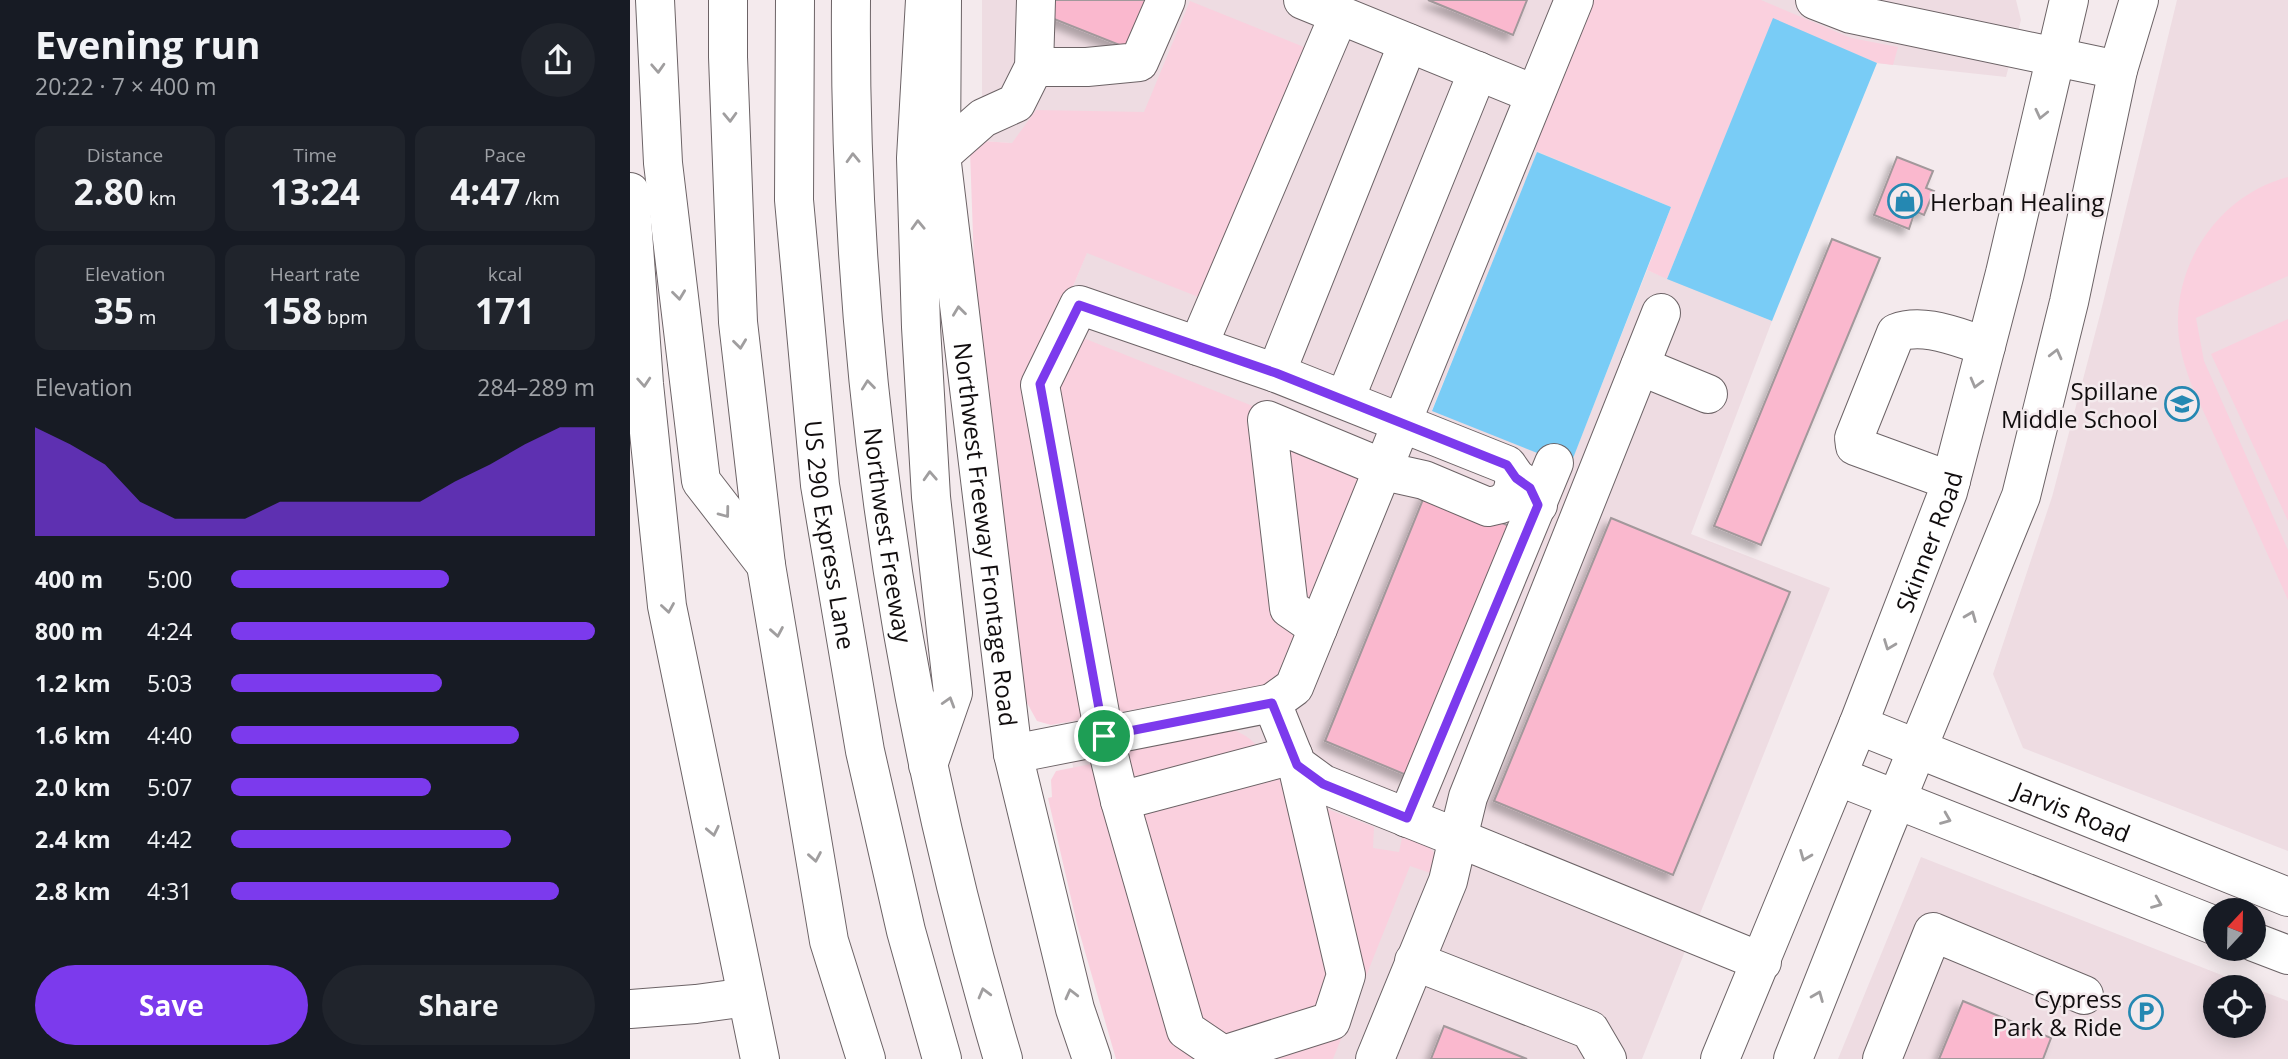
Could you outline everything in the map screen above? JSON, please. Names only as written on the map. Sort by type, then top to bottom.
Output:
[{"type":"main road","points":[[655,0],[663,163],[701,481],[766,565]]},
{"type":"main road","points":[[728,0],[738,322],[766,565],[829,941],[866,1059]]},
{"type":"main road","name":"US 290 Express Lane","points":[[795,0],[794,200],[820,485],[864,751],[906,931],[942,1059]]},
{"type":"main road","name":"Northwest Freeway","points":[[851,0],[854,195],[864,349],[880,487],[893,577],[928,767],[961,909],[1003,1059]]},
{"type":"main road","points":[[925,0],[916,158],[921,327],[931,497],[953,693],[928,767]]},
{"type":"main road","name":"Northwest Freeway Frontage Road","points":[[942,0],[941,155],[1013,754],[1075,1009],[1092,1059]]},
{"type":"main road","points":[[941,155],[983,118],[1016,103],[1034,67],[1036,0]]},
{"type":"main road","points":[[1034,67],[1087,67],[1139,62],[1166,0]]},
{"type":"main road","points":[[1303,0],[1534,94]]},
{"type":"main road","points":[[1013,754],[1272,703],[1294,687],[1574,0]]},
{"type":"main road","points":[[1815,0],[1851,14],[2118,70]]},
{"type":"main road","name":"Skinner Road","points":[[1720,1059],[1858,725],[1951,481],[1986,346],[2068,0]]},
{"type":"main road","points":[[1793,1059],[1917,747],[2021,496],[2069,302],[2118,70],[2139,0]]},
{"type":"main road","points":[[1198,346],[1339,15]]},
{"type":"main road","points":[[1276,373],[1408,43]]},
{"type":"main road","points":[[1345,400],[1478,71]]},
{"type":"main road","points":[[630,192],[644,384],[667,606],[760,1059]]},
{"type":"main road","points":[[1272,703],[1295,760],[1346,975],[1331,1021],[1223,1055],[1186,1030],[1104,736],[1040,384],[1079,305],[1276,373],[1507,465],[1527,491]]},
{"type":"main road","points":[[1375,1059],[1448,881],[1468,797],[1661,313]]},
{"type":"main road","points":[[1951,481],[1855,446],[1854,438],[1896,333],[1908,328],[1919,328],[1986,346]]},
{"type":"main road","points":[[1640,366],[1708,394]]},
{"type":"main road","points":[[1318,628],[1289,608],[1267,420],[1397,474],[1424,480],[1488,507],[1501,504],[1511,496],[1527,491]]},
{"type":"main road","points":[[1407,818],[1527,491],[1554,463]]},
{"type":"main road","name":"Jarvis Road","points":[[1858,725],[2288,897]]},
{"type":"main road","points":[[1120,801],[1295,760]]},
{"type":"main road","points":[[1295,760],[1323,784],[1762,962]]},
{"type":"main road","points":[[1837,776],[2203,921]]},
{"type":"main road","points":[[1882,1059],[1933,932],[2084,995]]},
{"type":"main road","points":[[2266,947],[2288,955]]},
{"type":"main road","points":[[1414,961],[1590,1030],[1607,1059]]},
{"type":"main road","points":[[630,1009],[747,997]]},
{"type":"shaded area","points":[[982,0],[2016,0],[2021,20],[2006,77],[1877,63],[1773,19],[1693,215],[1537,153],[1432,410],[1570,465],[1647,270],[1772,321],[1691,534],[1830,588],[1642,1059],[1152,1059],[1079,798],[1031,547],[1017,423],[1144,113],[1012,143],[982,141]]},
{"type":"shaded area","points":[[1587,0],[1761,0],[1851,38],[1898,47],[1893,65],[1877,63],[1773,19],[1667,279],[1647,270],[1671,207],[1527,147]]},
{"type":"shaded area","name":"Spillane Middle School","points":[[2177,0],[2288,0],[2288,851],[2023,748],[1993,674],[2052,497],[2101,311]]},
{"type":"shaded area","points":[[1190,1],[1304,47],[1201,298],[1087,253],[1056,327],[1360,449],[1359,476],[1274,683],[1051,725],[1037,721],[1026,701],[977,348],[970,151],[982,141],[1012,143],[1036,110],[1144,112]]},
{"type":"shaded area","points":[[2288,177],[2288,276],[2196,318],[2204,361],[2288,550],[2288,600],[2192,386],[2180,345],[2178,312],[2182,286],[2191,261],[2220,217],[2263,186]]},
{"type":"shaded area","points":[[2288,319],[2288,521],[2211,354]]},
{"type":"shaded area","points":[[1227,728],[1249,738],[1276,775],[1292,791],[1374,827],[1373,848],[1399,852],[1402,838],[1427,845],[1437,859],[1433,874],[1410,866],[1333,1059],[1116,1059],[1077,924],[1048,798],[1052,797],[1051,780],[1056,771],[1091,764],[1112,753]]},
{"type":"shaded area","points":[[1921,857],[2221,975],[2203,975],[2203,1038],[2266,1038],[2266,993],[2288,1001],[2288,1059],[1838,1059]]},
{"type":"water","points":[[1773,18],[1877,63],[1772,321],[1667,279]]},
{"type":"water","points":[[1537,152],[1671,207],[1570,466],[1432,411]]},
{"type":"building","points":[[1050,0],[1146,0],[1127,48],[1044,15]]},
{"type":"building","points":[[1428,0],[1527,0],[1513,35]]},
{"type":"building","name":"Herban Healing","points":[[1897,157],[1933,171],[1926,188],[1934,191],[1924,215],[1915,211],[1909,229],[1874,215]]},
{"type":"building","points":[[1832,239],[1880,258],[1761,545],[1714,526]]},
{"type":"building","points":[[1426,492],[1512,527],[1411,777],[1325,741]]},
{"type":"building","points":[[1611,518],[1790,592],[1673,875],[1494,801]]},
{"type":"building","points":[[1963,1001],[2051,1038],[2043,1059],[1939,1059]]},
{"type":"building","points":[[1444,1026],[1527,1059],[1431,1059]]},
{"type":"place","name":"Herban Healing","points":[[1905,201]]},
{"type":"place","name":"Spillane Middle School","points":[[2182,404]]},
{"type":"place","name":"Cypress Park & Ride","points":[[2146,1012]]},
{"type":"route","points":[[1079,305],[1276,373],[1507,465],[1516,478],[1530,488],[1538,505],[1407,818],[1323,784],[1297,765],[1272,703],[1104,736],[1040,384],[1079,305]]}]
